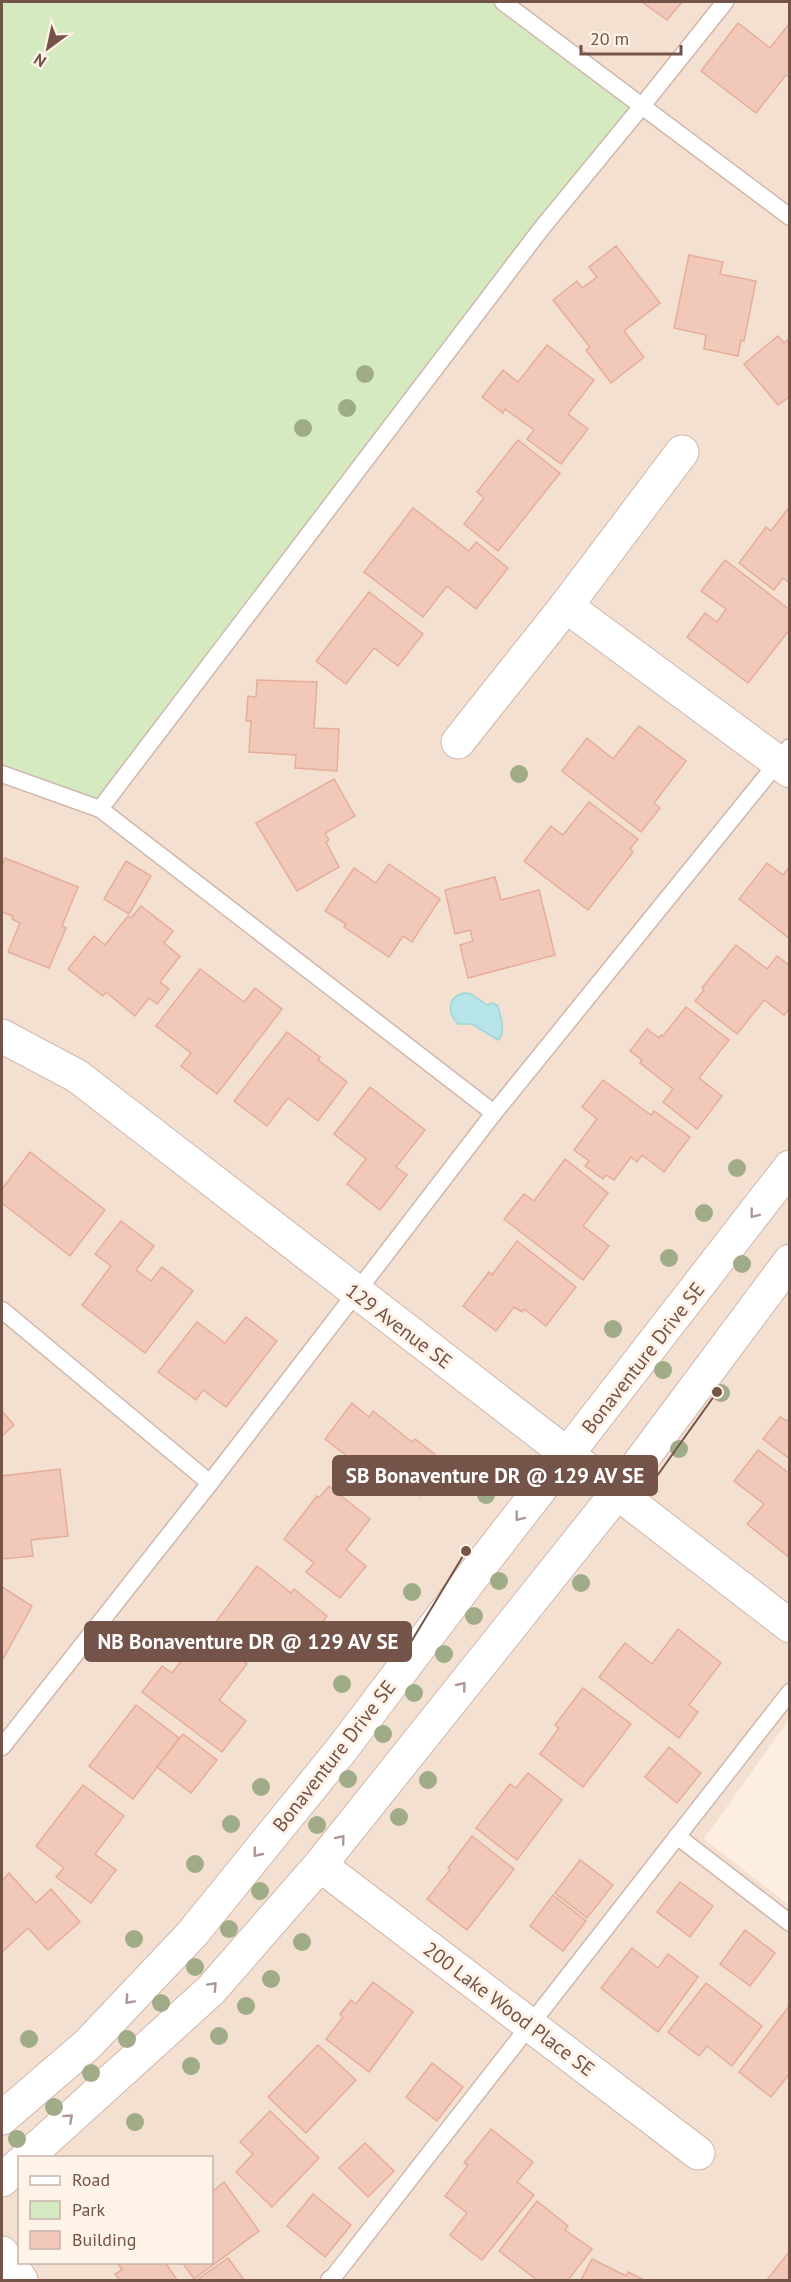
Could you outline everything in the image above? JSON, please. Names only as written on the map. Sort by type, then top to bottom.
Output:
[{"type":"street","points":[[458,742],[566,606],[682,452]]},
{"type":"street","points":[[566,606],[786,760]]},
{"type":"street","name":"129 Avenue SE","points":[[2,1036],[77,1076],[789,1626]]},
{"type":"street","name":"Bonaventure Drive SE","points":[[2,2118],[87,2045],[192,1934],[342,1749],[789,1167]]},
{"type":"street","points":[[27,2156],[211,1990],[320,1865],[616,1493],[789,1261]]},
{"type":"street","name":"200 Lake Wood Place SE","points":[[320,1865],[698,2153]]},
{"type":"street","points":[[2,2180],[18,2165]]},
{"type":"street","points":[[2,2253],[21,2280]]},
{"type":"lane","points":[[503,2],[789,217]]},
{"type":"lane","points":[[100,810],[541,229],[725,2]]},
{"type":"lane","points":[[2,1747],[210,1482],[494,1113],[786,760]]},
{"type":"lane","points":[[2,774],[100,810],[494,1113]]},
{"type":"lane","points":[[2,1310],[210,1482]]},
{"type":"lane","points":[[334,2279],[789,1692]]},
{"type":"lane","points":[[677,1836],[789,1923]]},
{"type":"shaded area","points":[[2,2],[789,2],[790,1718],[704,1839],[789,1905],[789,2280],[2,2280]]},
{"type":"green space","points":[[2,2],[503,2],[642,106],[100,809],[2,774]]},
{"type":"water","points":[[465,993],[471,994],[487,1005],[493,1003],[498,1006],[502,1033],[498,1040],[472,1024],[458,1024],[454,1020],[451,1010],[452,1001]]},
{"type":"building","points":[[642,2],[682,2],[667,20]]},
{"type":"building","points":[[738,23],[770,48],[790,23],[790,78],[786,75],[756,113],[701,71]]},
{"type":"building","points":[[616,246],[660,303],[624,331],[644,357],[611,383],[586,350],[590,347],[553,300],[577,281],[582,288],[597,277],[589,267]]},
{"type":"building","points":[[689,255],[723,262],[720,274],[756,281],[744,341],[741,340],[738,356],[704,349],[706,335],[674,328]]},
{"type":"building","points":[[778,336],[784,343],[790,338],[790,396],[778,405],[744,364]]},
{"type":"building","points":[[547,345],[594,380],[568,414],[588,429],[561,464],[527,439],[534,430],[505,409],[503,413],[482,397],[503,370],[518,382]]},
{"type":"building","points":[[518,440],[560,473],[498,551],[464,524],[484,498],[477,492]]},
{"type":"building","points":[[790,506],[790,583],[783,578],[774,590],[739,563],[766,527],[771,531]]},
{"type":"building","points":[[413,508],[469,551],[476,542],[508,568],[476,609],[447,586],[423,617],[364,572]]},
{"type":"building","points":[[725,560],[790,610],[790,629],[748,683],[687,637],[705,613],[717,622],[726,609],[701,591]]},
{"type":"building","points":[[369,592],[423,634],[398,666],[374,648],[346,684],[316,661]]},
{"type":"building","points":[[257,680],[317,682],[314,728],[339,729],[337,771],[295,768],[296,755],[249,752],[251,721],[246,721],[248,696],[256,697]]},
{"type":"building","points":[[639,726],[686,761],[654,803],[660,808],[641,832],[562,771],[587,738],[613,759]]},
{"type":"building","points":[[334,779],[355,816],[325,833],[329,840],[326,842],[339,867],[297,891],[256,823]]},
{"type":"building","points":[[589,802],[638,839],[630,849],[633,852],[588,910],[524,861],[551,826],[563,835]]},
{"type":"building","points":[[5,858],[78,887],[62,926],[66,928],[49,968],[8,952],[20,923],[12,919],[13,916],[2,912],[2,868]]},
{"type":"building","points":[[126,861],[151,876],[129,914],[104,899]]},
{"type":"building","points":[[767,863],[783,875],[790,866],[790,939],[739,899]]},
{"type":"building","points":[[389,864],[440,899],[412,942],[403,936],[389,957],[344,927],[346,924],[325,911],[354,868],[376,883]]},
{"type":"building","points":[[495,877],[501,900],[539,890],[555,955],[468,978],[460,945],[473,941],[470,930],[455,934],[445,890]]},
{"type":"building","points":[[141,906],[173,931],[164,943],[180,956],[160,982],[169,989],[157,1004],[149,998],[135,1016],[106,992],[103,996],[68,969],[94,936],[105,945],[128,916],[131,918]]},
{"type":"building","points":[[736,945],[767,969],[777,956],[790,966],[790,1008],[784,1015],[764,1000],[737,1034],[695,1001],[704,990],[702,988]]},
{"type":"building","points":[[200,969],[244,1002],[255,988],[282,1009],[217,1094],[181,1066],[191,1053],[156,1026]]},
{"type":"building","points":[[686,1007],[729,1040],[699,1078],[722,1096],[697,1129],[663,1102],[673,1089],[640,1063],[642,1060],[630,1051],[647,1029],[659,1038],[663,1036]]},
{"type":"building","points":[[287,1032],[320,1057],[318,1060],[347,1082],[318,1121],[288,1098],[267,1126],[234,1101]]},
{"type":"building","points":[[603,1080],[651,1115],[654,1111],[690,1137],[664,1172],[642,1155],[637,1162],[631,1157],[614,1180],[606,1175],[603,1179],[585,1166],[589,1161],[574,1150],[597,1119],[582,1107]]},
{"type":"building","points":[[370,1087],[425,1130],[396,1167],[407,1175],[380,1210],[347,1184],[366,1159],[334,1134]]},
{"type":"building","points":[[30,1152],[105,1210],[70,1256],[2,1203],[2,1189]]},
{"type":"building","points":[[565,1159],[608,1193],[583,1226],[609,1246],[583,1280],[504,1219],[524,1194],[534,1201]]},
{"type":"building","points":[[121,1221],[154,1246],[136,1270],[151,1281],[162,1267],[193,1291],[145,1353],[82,1305],[111,1266],[95,1254]]},
{"type":"building","points":[[517,1241],[576,1287],[546,1326],[524,1309],[522,1312],[514,1307],[496,1331],[463,1306],[489,1272],[492,1275]]},
{"type":"building","points":[[246,1317],[277,1341],[226,1407],[203,1390],[196,1400],[158,1372],[197,1322],[225,1343]]},
{"type":"building","points":[[352,1403],[369,1417],[373,1411],[412,1442],[415,1439],[445,1462],[420,1496],[394,1476],[386,1486],[325,1439]]},
{"type":"building","points":[[2,1411],[14,1425],[2,1436]]},
{"type":"building","points":[[780,1417],[787,1421],[790,1417],[790,1459],[763,1439]]},
{"type":"building","points":[[758,1450],[790,1474],[790,1558],[747,1524],[764,1504],[734,1481]]},
{"type":"building","points":[[60,1469],[68,1536],[31,1540],[33,1556],[2,1559],[2,1476]]},
{"type":"building","points":[[329,1486],[370,1519],[346,1550],[366,1566],[340,1598],[306,1572],[314,1563],[284,1539],[317,1496],[319,1498]]},
{"type":"building","points":[[257,1566],[291,1593],[294,1589],[327,1616],[302,1649],[282,1633],[275,1640],[269,1635],[252,1657],[213,1626]]},
{"type":"building","points":[[2,1587],[32,1606],[2,1661]]},
{"type":"building","points":[[678,1629],[721,1663],[689,1705],[698,1712],[679,1738],[599,1677],[625,1643],[652,1664]]},
{"type":"building","points":[[204,1631],[247,1664],[219,1700],[246,1721],[222,1752],[142,1692],[162,1666],[172,1673]]},
{"type":"building","points":[[583,1688],[631,1724],[583,1787],[540,1754],[559,1728],[555,1725]]},
{"type":"building","points":[[136,1705],[179,1738],[133,1799],[89,1766]]},
{"type":"building","points":[[183,1734],[217,1760],[191,1793],[157,1767]]},
{"type":"building","points":[[669,1747],[701,1773],[677,1803],[645,1777]]},
{"type":"building","points":[[528,1773],[562,1800],[517,1860],[476,1828],[510,1784],[516,1788]]},
{"type":"building","points":[[83,1785],[124,1816],[95,1854],[116,1870],[91,1903],[56,1877],[64,1868],[36,1846]]},
{"type":"building","points":[[472,1836],[514,1869],[467,1930],[427,1899],[450,1870],[448,1868]]},
{"type":"building","points":[[580,1860],[613,1885],[587,1918],[555,1893]]},
{"type":"building","points":[[9,1873],[36,1903],[51,1889],[80,1922],[48,1950],[28,1928],[2,1952],[2,1881]]},
{"type":"building","points":[[680,1882],[713,1906],[690,1937],[657,1912]]},
{"type":"building","points":[[553,1895],[586,1921],[563,1951],[530,1926]]},
{"type":"building","points":[[745,1930],[775,1953],[750,1986],[720,1964]]},
{"type":"building","points":[[632,1948],[658,1968],[668,1954],[698,1977],[658,2032],[601,1988]]},
{"type":"building","points":[[373,1982],[413,2012],[369,2072],[326,2039],[343,2017],[340,2014],[351,2000],[356,2004]]},
{"type":"building","points":[[706,1983],[762,2026],[732,2066],[707,2046],[699,2056],[668,2032]]},
{"type":"building","points":[[790,2005],[790,2073],[771,2097],[739,2072]]},
{"type":"building","points":[[318,2045],[356,2080],[306,2133],[268,2097]]},
{"type":"building","points":[[432,2063],[463,2087],[437,2121],[406,2097]]},
{"type":"building","points":[[270,2111],[319,2158],[272,2207],[236,2172],[253,2154],[240,2142]]},
{"type":"building","points":[[491,2129],[533,2162],[517,2182],[534,2195],[482,2260],[450,2235],[467,2213],[445,2196],[468,2165],[464,2163]]},
{"type":"building","points":[[365,2143],[394,2171],[368,2197],[339,2168]]},
{"type":"building","points":[[224,2182],[259,2231],[194,2279],[183,2264],[213,2264],[213,2191]]},
{"type":"building","points":[[313,2194],[351,2225],[325,2257],[287,2226]]},
{"type":"building","points":[[537,2201],[568,2226],[565,2230],[592,2249],[568,2280],[537,2280],[499,2251]]},
{"type":"building","points":[[789,2252],[790,2280],[767,2280]]},
{"type":"building","points":[[228,2258],[244,2280],[197,2280]]},
{"type":"building","points":[[592,2259],[626,2276],[628,2272],[644,2280],[581,2280]]},
{"type":"building","points":[[118,2264],[166,2264],[177,2280],[120,2280],[115,2274],[122,2270]]},
{"type":"place","name":"SB Bonaventure DR @ 129 AV SE","points":[[717,1392]]},
{"type":"place","name":"NB Bonaventure DR @ 129 AV SE","points":[[466,1551]]}]
